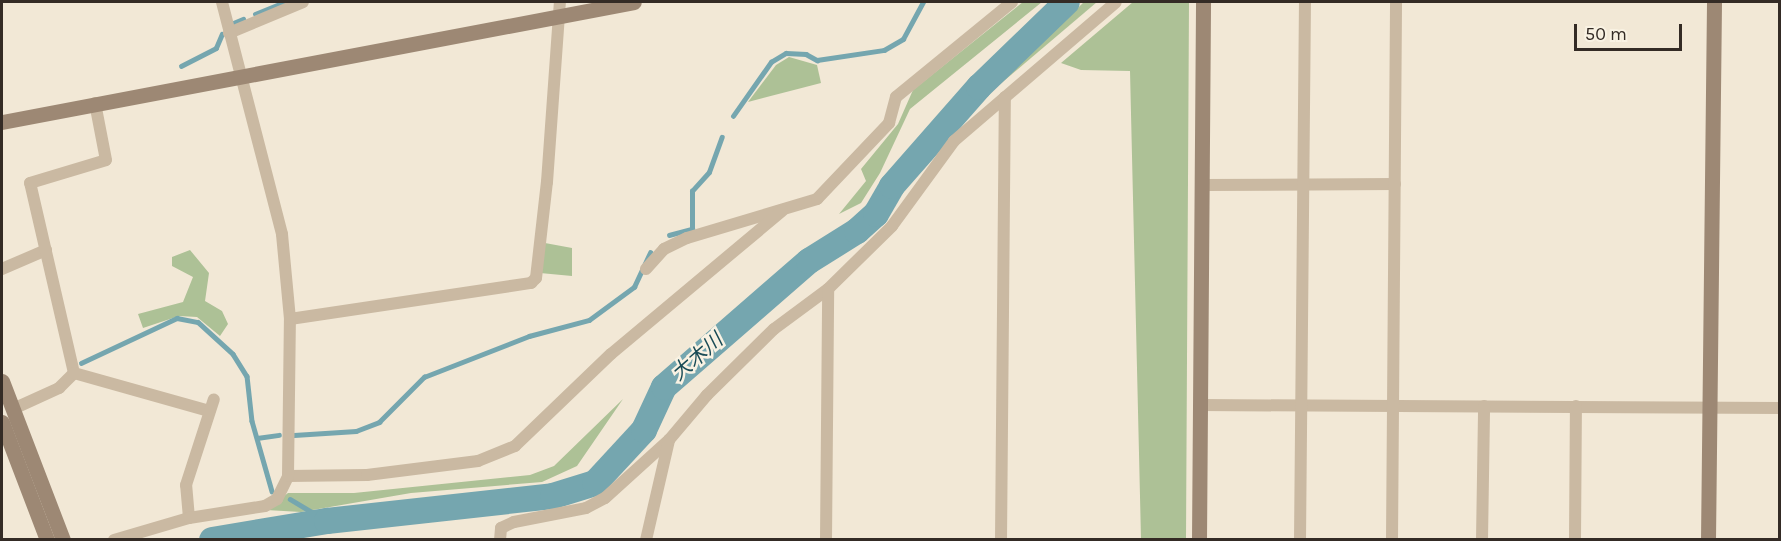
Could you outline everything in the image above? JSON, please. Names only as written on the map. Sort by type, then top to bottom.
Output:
[{"type":"street","points":[[114,540],[189,518],[265,506],[278,499],[288,476],[290,320],[282,234],[222,2]]},
{"type":"street","points":[[229,33],[303,2]]},
{"type":"street","points":[[2,122],[559,9],[634,2]]},
{"type":"street","points":[[646,268],[664,249],[687,238],[817,199],[833,186],[889,123],[896,97],[1012,2]]},
{"type":"street","points":[[500,540],[501,528],[514,522],[586,508],[605,498],[669,440],[707,395],[774,329],[828,289],[892,226],[954,141],[1116,2]]},
{"type":"street","points":[[1199,540],[1204,185],[1203,2]]},
{"type":"street","points":[[1300,540],[1305,2]]},
{"type":"street","points":[[1392,540],[1396,2]]},
{"type":"street","points":[[1708,540],[1714,2]]},
{"type":"street","points":[[290,320],[531,283],[536,278],[559,9]]},
{"type":"street","points":[[1001,540],[1005,98]]},
{"type":"street","points":[[74,373],[30,183],[106,160],[95,103]]},
{"type":"street","points":[[1204,185],[1395,184]]},
{"type":"street","points":[[288,476],[367,475],[478,461],[515,446],[611,354],[782,211]]},
{"type":"street","points":[[2,269],[46,250]]},
{"type":"street","points":[[826,540],[828,289]]},
{"type":"street","points":[[13,409],[59,388],[74,373]]},
{"type":"street","points":[[74,373],[209,411]]},
{"type":"street","points":[[2,381],[63,540]]},
{"type":"street","points":[[189,518],[186,484],[214,399]]},
{"type":"street","points":[[1200,405],[1779,408]]},
{"type":"street","points":[[1482,540],[1484,406]]},
{"type":"street","points":[[1575,540],[1576,406]]},
{"type":"street","points":[[2,422],[47,540]]},
{"type":"street","points":[[646,540],[669,440]]},
{"type":"green space","points":[[1023,2],[1042,2],[910,109],[880,173],[861,203],[839,214],[866,181],[861,169],[898,124],[913,90]]},
{"type":"green space","points":[[1084,2],[1097,2],[992,91]]},
{"type":"green space","points":[[1133,2],[1189,2],[1186,539],[1141,539],[1130,71],[1081,70],[1061,63]]},
{"type":"green space","points":[[789,57],[817,65],[821,83],[748,102],[776,65]]},
{"type":"green space","points":[[545,243],[572,248],[572,276],[540,273]]},
{"type":"green space","points":[[190,250],[209,273],[205,301],[222,311],[228,324],[220,336],[197,317],[179,316],[143,328],[138,314],[183,302],[193,277],[172,266],[172,257]]},
{"type":"green space","points":[[623,399],[577,466],[542,482],[411,493],[301,512],[266,510],[288,493],[354,493],[530,475],[554,466]]},
{"type":"waterway","points":[[255,14],[285,2]]},
{"type":"waterway","points":[[733,116],[771,62],[786,53],[806,54],[817,60],[884,50],[903,39],[923,2]]},
{"type":"waterway","name":"大木川","points":[[212,540],[327,521],[553,496],[595,483],[644,430],[664,387],[809,261],[857,231],[876,214],[892,186],[979,87],[1067,2]]},
{"type":"waterway","points":[[231,24],[243,19]]},
{"type":"waterway","points":[[181,66],[216,48],[222,34]]},
{"type":"waterway","points":[[669,235],[692,229],[692,191],[709,172],[722,137]]},
{"type":"waterway","points":[[294,435],[356,431],[379,422],[424,377],[529,336],[589,320],[634,287],[650,253]]},
{"type":"waterway","points":[[81,363],[177,318],[198,322],[233,354],[247,376],[252,421],[272,491]]},
{"type":"waterway","points":[[257,438],[279,435]]},
{"type":"waterway","points":[[290,499],[327,521]]}]
